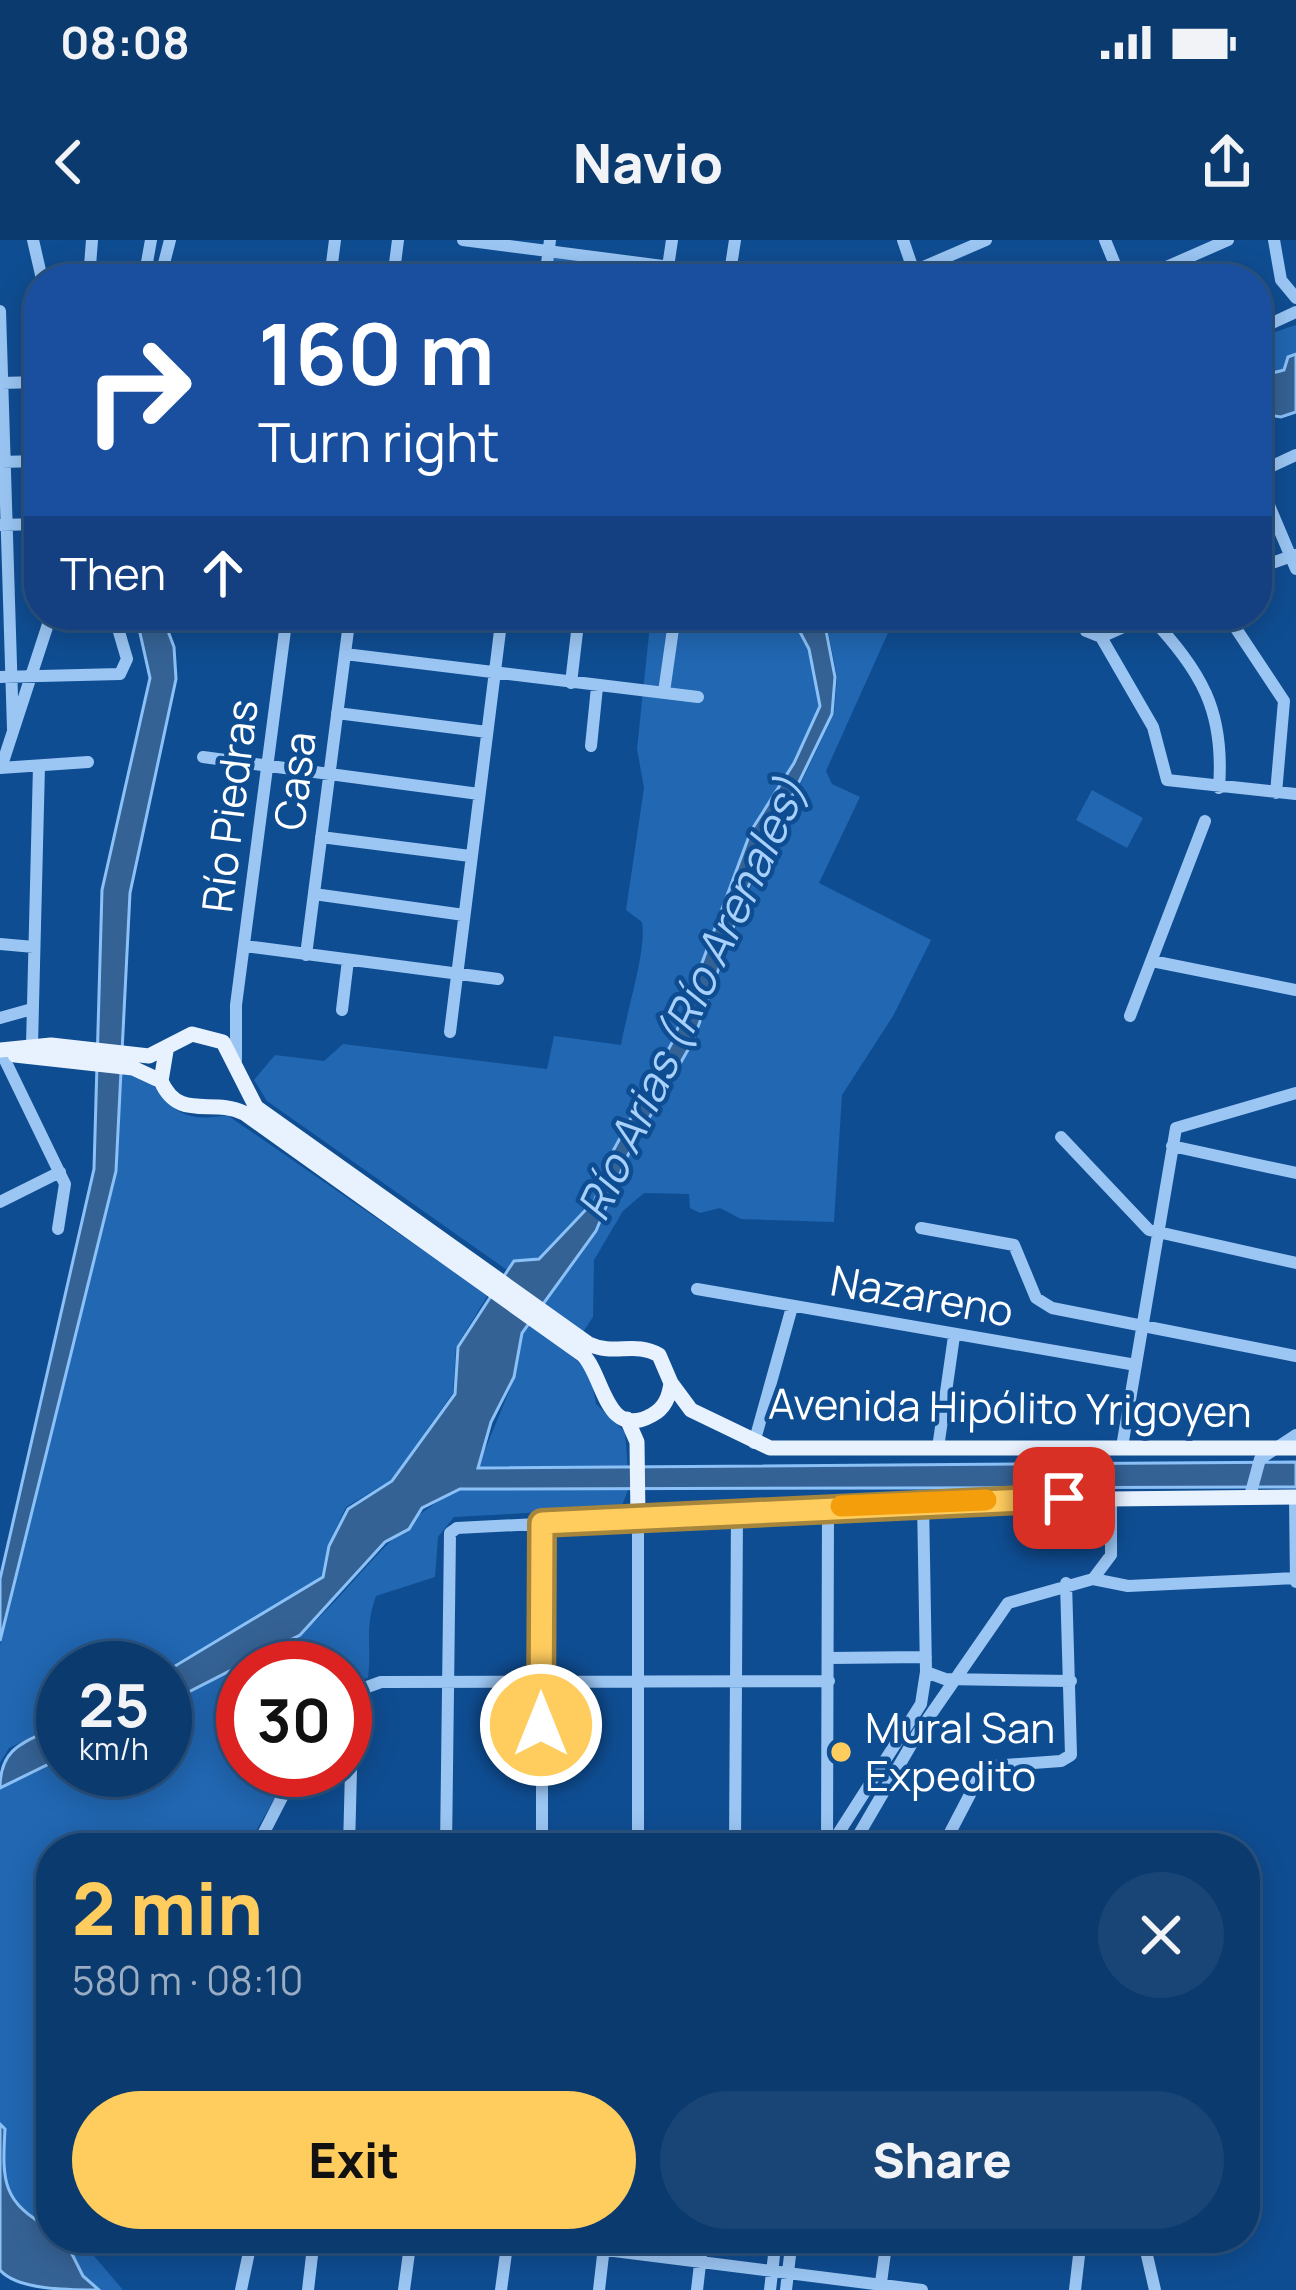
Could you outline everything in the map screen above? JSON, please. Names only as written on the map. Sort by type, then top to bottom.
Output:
[{"type":"main road","points":[[1,1054],[32,1045],[135,1062],[166,1051],[182,1038],[202,1034],[223,1042],[256,1107],[586,1350],[606,1405],[627,1419],[637,1448],[638,1510]]},
{"type":"main road","points":[[161,1081],[166,1051]]},
{"type":"main road","points":[[1,1054],[85,1055]]},
{"type":"main road","points":[[135,1062],[185,1107],[221,1105],[244,1113],[471,1266]]},
{"type":"main road","points":[[221,1105],[237,1068]]},
{"type":"main road","points":[[586,1350],[650,1350],[665,1364],[671,1384],[663,1406],[650,1416],[627,1419]]},
{"type":"main road","points":[[599,1381],[605,1363],[619,1351]]},
{"type":"main road","name":"Avenida Hipólito Yrigoyen","points":[[671,1384],[686,1407],[754,1443],[781,1449],[1287,1448]]},
{"type":"main road","points":[[637,1448],[650,1416]]},
{"type":"main road","name":"Avenida Hipólito Yrigoyen","points":[[638,1510],[737,1512],[923,1501],[1251,1492],[1296,1497]]},
{"type":"street","points":[[463,240],[549,246],[647,264]]},
{"type":"street","points":[[937,264],[986,240]]},
{"type":"street","points":[[1173,264],[1228,240]]},
{"type":"street","points":[[1274,240],[1281,280],[1296,298]]},
{"type":"street","points":[[618,260],[618,264]]},
{"type":"street","points":[[0,311],[5,677],[13,729]]},
{"type":"street","points":[[1272,509],[1294,560]]},
{"type":"street","points":[[46,630],[13,729],[3,744],[1,768],[88,762]]},
{"type":"street","points":[[5,677],[120,674],[127,659],[118,630]]},
{"type":"street","name":"Río Piedras","points":[[237,1068],[236,1005],[285,630]]},
{"type":"street","name":"Casa","points":[[306,955],[348,630]]},
{"type":"street","points":[[450,1032],[500,630]]},
{"type":"street","points":[[571,683],[577,630]]},
{"type":"street","points":[[664,692],[673,630]]},
{"type":"street","points":[[1086,630],[1101,637],[1153,727],[1162,773],[1174,783],[1296,794]]},
{"type":"street","points":[[1101,637],[1117,630]]},
{"type":"street","points":[[1161,630],[1212,698],[1219,719],[1219,788]]},
{"type":"street","points":[[1237,630],[1283,701],[1276,793]]},
{"type":"street","points":[[345,654],[698,697]]},
{"type":"street","points":[[591,746],[597,687]]},
{"type":"street","points":[[337,713],[487,732]]},
{"type":"street","points":[[202,758],[479,794]]},
{"type":"street","points":[[32,1045],[39,766]]},
{"type":"street","points":[[1130,1016],[1205,821]]},
{"type":"street","points":[[321,837],[470,856]]},
{"type":"street","points":[[314,894],[464,915]]},
{"type":"street","points":[[0,944],[34,946]]},
{"type":"street","points":[[245,946],[498,979]]},
{"type":"street","points":[[342,1010],[348,960]]},
{"type":"street","points":[[1152,961],[1296,990]]},
{"type":"street","points":[[202,1034],[227,1028],[236,1005]]},
{"type":"street","points":[[0,1018],[32,1009]]},
{"type":"street","points":[[1,1054],[67,1190],[58,1229]]},
{"type":"street","points":[[1122,1448],[1173,1140],[1182,1124],[1296,1093]]},
{"type":"street","points":[[1060,1137],[1157,1234],[1296,1263]]},
{"type":"street","points":[[1173,1140],[1296,1173]]},
{"type":"street","points":[[0,1202],[60,1172]]},
{"type":"street","points":[[921,1228],[1009,1242],[1020,1253],[1032,1290],[1045,1305],[1296,1356]]},
{"type":"street","name":"Nazareno","points":[[697,1289],[740,1292],[792,1307],[1136,1365]]},
{"type":"street","points":[[754,1443],[792,1307]]},
{"type":"street","points":[[938,1448],[954,1336]]},
{"type":"street","points":[[1260,1460],[1287,1448],[1296,1435]]},
{"type":"street","points":[[1245,1448],[1260,1460]]},
{"type":"street","points":[[1251,1492],[1260,1460]]},
{"type":"street","points":[[1093,1579],[1111,1555],[1111,1497]]},
{"type":"street","points":[[860,1833],[999,1609],[1066,1583],[1093,1579],[1129,1586],[1296,1580],[1296,1497]]},
{"type":"street","points":[[838,1833],[920,1704],[926,1665],[923,1501]]},
{"type":"street","points":[[828,1507],[828,1833]]},
{"type":"street","points":[[446,1833],[449,1534],[457,1528],[638,1510],[638,1833]]},
{"type":"street","points":[[736,1833],[737,1512]]},
{"type":"street","points":[[542,1523],[542,1833]]},
{"type":"street","points":[[950,1833],[978,1779],[992,1766],[1061,1761],[1073,1746],[1066,1583]]},
{"type":"street","points":[[829,1658],[926,1665],[953,1680],[1071,1681]]},
{"type":"street","points":[[372,1685],[829,1681]]},
{"type":"street","points":[[264,1833],[282,1797]]},
{"type":"street","points":[[349,1797],[349,1833]]},
{"type":"street","points":[[241,2290],[249,2253]]},
{"type":"street","points":[[308,2290],[312,2253]]},
{"type":"street","points":[[404,2290],[409,2253]]},
{"type":"street","points":[[501,2290],[507,2253]]},
{"type":"street","points":[[599,2290],[603,2253]]},
{"type":"street","points":[[652,2253],[922,2290]]},
{"type":"street","points":[[697,2290],[701,2253]]},
{"type":"street","points":[[770,2290],[774,2253]]},
{"type":"street","points":[[786,2290],[790,2253]]},
{"type":"street","points":[[881,2287],[885,2253]]},
{"type":"street","points":[[1075,2290],[1079,2253]]},
{"type":"street","points":[[1146,2253],[1155,2290]]},
{"type":"shaded area","points":[[553,257],[606,264],[552,264]]},
{"type":"shaded area","points":[[1296,325],[1296,353],[1288,357],[1284,369],[1272,372],[1272,333]]},
{"type":"shaded area","points":[[649,630],[798,630],[809,649],[820,706],[794,763],[751,831],[673,1041],[607,1162],[594,1200],[539,1259],[514,1261],[507,1270],[267,1101],[254,1080],[275,1055],[324,1061],[343,1044],[547,1069],[554,1036],[621,1045],[643,934],[642,922],[626,910],[644,788],[637,749]]},
{"type":"shaded area","points":[[828,630],[889,630],[826,771],[832,784],[860,797],[819,883],[931,940],[893,1016],[842,1095],[834,1222],[741,1219],[720,1208],[700,1213],[690,1208],[689,1194],[644,1193],[623,1211],[594,1260],[593,1317],[569,1353],[590,1373],[596,1404],[625,1432],[628,1470],[477,1469],[515,1377],[523,1333],[598,1231],[629,1155],[695,1041],[750,889],[834,714],[837,677]]},
{"type":"shaded area","points":[[1092,790],[1143,818],[1127,848],[1076,820]]},
{"type":"shaded area","points":[[122,1072],[150,1083],[187,1115],[227,1115],[488,1295],[456,1347],[453,1393],[391,1480],[346,1507],[328,1546],[321,1577],[192,1654],[192,1641],[36,1641],[36,1736],[9,1748],[0,1763],[0,1645],[117,1170]]},
{"type":"shaded area","points":[[460,1489],[628,1490],[621,1508],[454,1517],[438,1537],[435,1577],[376,1596],[369,1641],[290,1641],[416,1518]]},
{"type":"shaded area","points":[[216,1680],[216,1797],[275,1797],[255,1833],[36,1833],[36,2220],[9,2189],[6,2129],[0,2123],[0,1789],[36,1770],[36,1797],[192,1797],[192,1691]]},
{"type":"shaded area","points":[[72,2253],[94,2253],[123,2290],[100,2290],[84,2275]]},
{"type":"water","points":[[1296,354],[1296,412],[1272,416],[1272,373],[1284,370],[1288,357]]},
{"type":"water","points":[[139,630],[168,630],[176,679],[130,893],[116,1171],[0,1641],[0,1579],[94,1169],[102,890],[150,678]]},
{"type":"water","name":"Río Arias (Río Arenales)","points":[[799,630],[826,630],[835,677],[832,714],[748,887],[693,1041],[628,1155],[596,1231],[522,1333],[514,1377],[491,1422],[478,1468],[1296,1462],[1296,1487],[460,1489],[422,1508],[409,1529],[385,1542],[300,1635],[288,1641],[217,1641],[323,1577],[329,1546],[348,1509],[392,1481],[455,1394],[458,1347],[514,1261],[539,1259],[595,1200],[607,1162],[673,1041],[751,831],[794,763],[820,706],[809,649]]},
{"type":"water","points":[[216,1641],[216,1678],[192,1690],[192,1656]]},
{"type":"water","points":[[36,1737],[36,1770],[0,1788],[5,1762]]},
{"type":"water","points":[[0,2124],[5,2129],[8,2189],[36,2220],[36,2253],[72,2253],[83,2276],[99,2290],[31,2285],[0,2270]]},
{"type":"slow traffic","points":[[841,1506],[986,1500]]},
{"type":"place","name":"Mural San Expedito","points":[[841,1752]]},
{"type":"route","points":[[541,1725],[542,1523],[923,1501],[1064,1498]]}]
